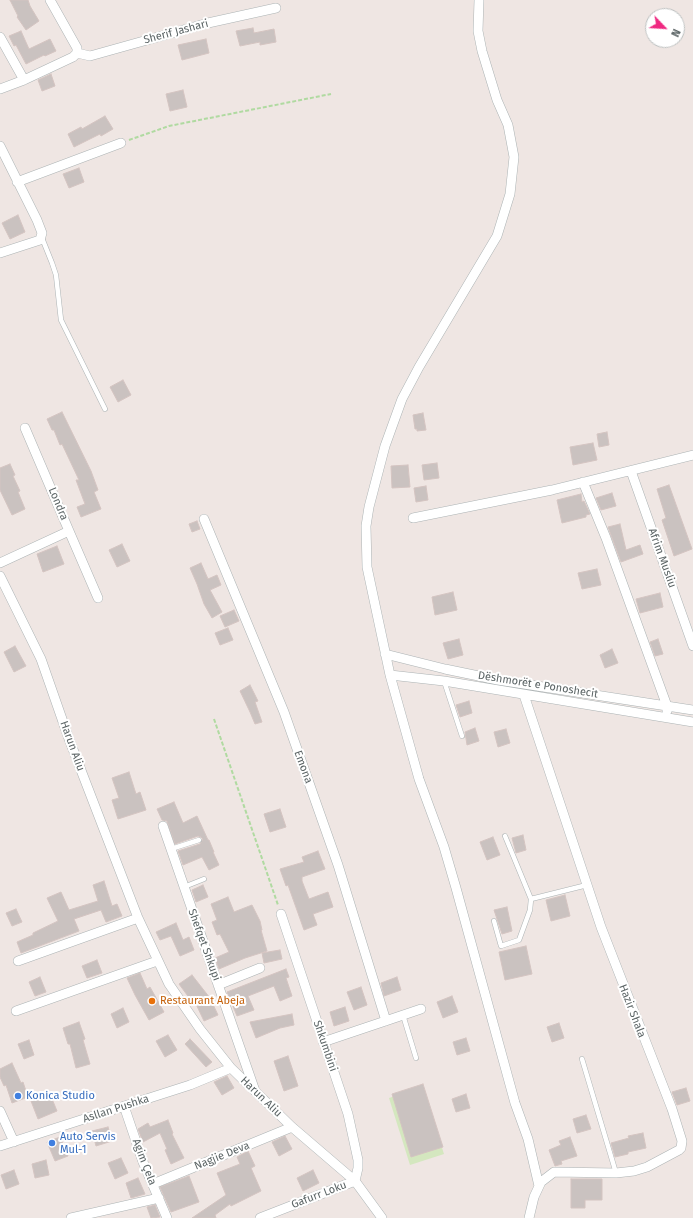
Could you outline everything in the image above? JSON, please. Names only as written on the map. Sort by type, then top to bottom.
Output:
[{"type":"street","points":[[0,89],[24,80],[73,57],[77,53],[77,48],[50,0]]},
{"type":"street","points":[[479,0],[478,31],[482,51],[497,100],[508,125],[514,157],[510,194],[497,236],[419,366],[402,399],[383,452],[369,507],[366,526],[367,567],[390,675],[419,779],[444,847],[515,1103],[528,1139],[539,1186]]},
{"type":"street","name":"Sherif Jashari","points":[[77,53],[90,56],[194,26],[276,8]]},
{"type":"street","points":[[0,37],[24,80]]},
{"type":"street","points":[[17,182],[121,143]]},
{"type":"street","points":[[0,146],[42,233],[41,238],[37,241],[0,253]]},
{"type":"street","name":"Londra","points":[[0,563],[69,531],[25,428]]},
{"type":"street","points":[[413,518],[584,482],[693,455]]},
{"type":"street","name":"Afrim Musliu","points":[[631,471],[693,646]]},
{"type":"street","points":[[584,482],[667,706],[667,718]]},
{"type":"street","name":"Emona","points":[[204,519],[284,712],[338,866],[386,1021]]},
{"type":"street","points":[[69,531],[98,598]]},
{"type":"street","name":"Harun Aliu","points":[[0,576],[40,659],[138,918],[169,984],[183,1005],[231,1068],[256,1094],[292,1127],[355,1181],[382,1218]]},
{"type":"street","name":"Dëshmorët e Ponoshecit","points":[[385,654],[481,677],[693,710]]},
{"type":"street","name":"Dëshmorët e Ponoshecit","points":[[390,675],[444,681],[693,722]]},
{"type":"street","points":[[479,687],[481,677]]},
{"type":"street","name":"Hazir Shala","points":[[524,695],[600,927],[672,1109],[682,1141],[681,1148],[679,1150],[647,1167],[634,1171],[616,1173],[554,1172],[541,1182],[534,1197],[529,1218]]},
{"type":"street","name":"Shefqet Shkupi","points":[[163,826],[256,1094]]},
{"type":"street","name":"Shkumbini","points":[[281,914],[348,1114],[358,1160],[355,1181]]},
{"type":"street","points":[[18,961],[138,918]]},
{"type":"street","points":[[16,1011],[157,961]]},
{"type":"street","points":[[218,985],[260,968]]},
{"type":"street","points":[[323,1042],[421,1009]]},
{"type":"street","name":"Asllan Pushka","points":[[0,1146],[190,1085],[231,1068]]},
{"type":"street","name":"Agim Çela","points":[[124,1106],[143,1162],[167,1218]]},
{"type":"street","points":[[0,1112],[14,1142]]},
{"type":"street","name":"Nagjie Deva","points":[[153,1184],[292,1127]]},
{"type":"street","name":"Gafurr Loku","points":[[260,1218],[355,1181]]},
{"type":"street","points":[[70,1218],[159,1198]]},
{"type":"lane","points":[[41,238],[56,275],[61,320],[106,409]]},
{"type":"lane","points":[[444,681],[462,736]]},
{"type":"lane","points":[[494,921],[501,946],[519,940],[530,910],[531,899],[505,836]]},
{"type":"lane","points":[[171,849],[199,840]]},
{"type":"lane","points":[[184,887],[204,879]]},
{"type":"lane","points":[[531,899],[586,885]]},
{"type":"lane","points":[[403,1015],[416,1058]]},
{"type":"lane","points":[[582,1059],[616,1173]]},
{"type":"path","points":[[121,143],[169,126],[331,94]]},
{"type":"path","points":[[214,718],[281,914]]},
{"type":"green space","points":[[422,1087],[444,1154],[410,1165],[389,1098]]},
{"type":"building","points":[[10,0],[28,0],[39,21],[26,30],[17,17],[18,16]]},
{"type":"building","points":[[253,28],[254,33],[274,29],[276,42],[260,45],[260,42],[240,46],[236,31]]},
{"type":"building","points":[[21,31],[29,49],[50,39],[56,51],[26,64],[16,45],[14,46],[9,36]]},
{"type":"building","points":[[206,39],[209,53],[182,60],[178,45]]},
{"type":"building","points":[[51,74],[55,86],[42,91],[38,80]]},
{"type":"building","points":[[183,90],[187,107],[170,111],[166,94]]},
{"type":"building","points":[[105,116],[113,129],[101,136],[100,134],[74,147],[68,134],[81,127],[82,129]]},
{"type":"building","points":[[79,168],[84,182],[69,188],[63,174]]},
{"type":"building","points":[[18,215],[25,232],[10,239],[2,223]]},
{"type":"building","points":[[123,380],[131,395],[118,402],[110,387]]},
{"type":"building","points":[[62,412],[91,471],[98,490],[94,492],[101,509],[81,517],[77,507],[85,504],[76,480],[79,480],[62,444],[60,445],[54,430],[52,430],[47,419]]},
{"type":"building","points":[[423,413],[426,430],[417,431],[417,429],[415,429],[413,415]]},
{"type":"building","points":[[607,432],[609,445],[599,447],[597,434]]},
{"type":"building","points":[[593,443],[597,460],[573,465],[570,447]]},
{"type":"building","points":[[437,463],[439,478],[424,480],[422,465]]},
{"type":"building","points":[[10,464],[15,475],[13,476],[20,491],[18,492],[25,509],[12,515],[0,490],[0,468]]},
{"type":"building","points":[[408,465],[410,487],[392,488],[391,466]]},
{"type":"building","points":[[669,485],[692,549],[674,556],[662,520],[666,518],[657,489]]},
{"type":"building","points":[[426,486],[428,500],[416,502],[414,488]]},
{"type":"building","points":[[612,493],[616,506],[601,510],[596,498]]},
{"type":"building","points":[[581,494],[582,502],[584,501],[590,514],[586,515],[586,517],[562,523],[557,500]]},
{"type":"building","points":[[197,521],[200,529],[192,532],[189,524]]},
{"type":"building","points":[[620,524],[626,550],[640,545],[643,554],[621,562],[608,527]]},
{"type":"building","points":[[122,544],[130,561],[117,567],[109,550]]},
{"type":"building","points":[[57,546],[64,564],[43,572],[37,554]]},
{"type":"building","points":[[201,563],[208,579],[217,575],[221,585],[210,590],[222,612],[212,618],[204,604],[190,568]]},
{"type":"building","points":[[597,569],[601,585],[582,589],[578,573]]},
{"type":"building","points":[[453,592],[457,610],[435,615],[432,597]]},
{"type":"building","points":[[660,593],[663,607],[640,613],[636,599]]},
{"type":"building","points":[[234,610],[239,621],[225,627],[220,616]]},
{"type":"building","points":[[228,628],[233,640],[220,645],[215,633]]},
{"type":"building","points":[[459,639],[463,655],[448,659],[443,643]]},
{"type":"building","points":[[658,639],[663,654],[655,656],[650,642]]},
{"type":"building","points":[[15,646],[26,666],[14,672],[4,652]]},
{"type":"building","points":[[612,649],[618,663],[605,668],[600,655]]},
{"type":"building","points":[[250,685],[258,701],[255,702],[262,722],[255,724],[240,691]]},
{"type":"building","points":[[469,701],[472,713],[460,717],[456,705]]},
{"type":"building","points":[[475,728],[479,741],[467,745],[465,732]]},
{"type":"building","points":[[506,729],[510,743],[498,747],[494,732]]},
{"type":"building","points":[[129,772],[136,794],[140,792],[146,810],[118,819],[112,800],[119,798],[112,778]]},
{"type":"building","points":[[174,802],[183,823],[197,816],[219,865],[209,870],[202,857],[183,865],[178,851],[200,844],[203,839],[198,836],[175,844],[167,821],[162,820],[157,809]]},
{"type":"building","points":[[280,809],[286,827],[270,832],[264,814]]},
{"type":"building","points":[[523,835],[526,850],[516,853],[512,838]]},
{"type":"building","points":[[493,837],[500,855],[487,860],[480,842]]},
{"type":"building","points":[[318,851],[325,869],[302,877],[302,881],[309,899],[328,892],[333,907],[313,914],[317,925],[304,930],[288,885],[286,886],[280,869],[304,862],[302,857]]},
{"type":"building","points":[[104,881],[112,906],[117,904],[122,916],[106,922],[101,910],[74,919],[79,931],[21,953],[17,942],[58,921],[47,898],[61,892],[69,910],[98,901],[93,885]]},
{"type":"building","points":[[203,885],[208,897],[196,902],[192,890]]},
{"type":"building","points":[[565,895],[570,916],[551,921],[546,900]]},
{"type":"building","points":[[228,897],[234,912],[252,905],[260,921],[267,951],[219,969],[215,958],[229,952],[220,934],[217,935],[212,922],[217,920],[211,904]]},
{"type":"building","points":[[507,907],[512,931],[502,934],[494,910]]},
{"type":"building","points":[[16,909],[22,922],[12,926],[6,913]]},
{"type":"building","points":[[176,923],[183,940],[189,937],[194,950],[180,956],[171,936],[160,940],[156,932]]},
{"type":"building","points":[[526,946],[532,974],[505,980],[499,952]]},
{"type":"building","points":[[280,950],[282,959],[264,963],[262,953]]},
{"type":"building","points":[[97,960],[102,973],[87,978],[82,966]]},
{"type":"building","points":[[286,969],[289,977],[286,978],[292,996],[280,1001],[274,986],[248,996],[254,1010],[237,1016],[227,992]]},
{"type":"building","points":[[140,973],[147,989],[150,987],[164,1012],[149,1020],[127,978]]},
{"type":"building","points":[[192,975],[210,998],[218,1015],[204,1021],[195,1002],[193,1003],[179,984]]},
{"type":"building","points":[[40,977],[46,992],[35,996],[29,982]]},
{"type":"building","points":[[397,977],[401,990],[384,996],[381,983]]},
{"type":"building","points":[[361,987],[367,1005],[354,1010],[347,992]]},
{"type":"building","points":[[452,996],[458,1012],[443,1018],[437,1002]]},
{"type":"building","points":[[345,1007],[349,1021],[334,1026],[330,1012]]},
{"type":"building","points":[[123,1008],[129,1022],[117,1028],[111,1014]]},
{"type":"building","points":[[292,1014],[294,1025],[280,1028],[256,1038],[250,1022]]},
{"type":"building","points":[[79,1022],[85,1039],[83,1040],[90,1064],[76,1068],[70,1044],[68,1044],[63,1028]]},
{"type":"building","points":[[559,1023],[564,1038],[552,1042],[547,1027]]},
{"type":"building","points":[[168,1035],[177,1050],[165,1057],[156,1041]]},
{"type":"building","points":[[466,1038],[470,1051],[457,1055],[453,1042]]},
{"type":"building","points":[[190,1039],[212,1062],[206,1067],[185,1044]]},
{"type":"building","points":[[29,1040],[34,1055],[24,1059],[18,1044]]},
{"type":"building","points":[[288,1056],[298,1086],[284,1091],[274,1061]]},
{"type":"building","points":[[12,1063],[21,1083],[23,1082],[28,1097],[12,1103],[6,1085],[4,1086],[0,1077],[0,1069]]},
{"type":"building","points":[[227,1076],[234,1088],[222,1095],[214,1082]]},
{"type":"building","points":[[423,1084],[443,1147],[411,1157],[392,1094]]},
{"type":"building","points":[[686,1088],[690,1101],[677,1105],[672,1092]]},
{"type":"building","points":[[50,1094],[57,1111],[38,1119],[31,1101]]},
{"type":"building","points":[[466,1094],[470,1108],[456,1112],[452,1099]]},
{"type":"building","points":[[586,1115],[591,1129],[577,1133],[573,1119]]},
{"type":"building","points":[[168,1120],[173,1133],[172,1134],[184,1158],[171,1164],[165,1150],[167,1149],[160,1133],[143,1142],[138,1129],[148,1123],[150,1127]]},
{"type":"building","points":[[108,1127],[112,1141],[96,1146],[92,1131]]},
{"type":"building","points":[[643,1133],[646,1148],[615,1157],[611,1143],[629,1138],[628,1136]]},
{"type":"building","points":[[285,1136],[292,1149],[279,1156],[272,1142]]},
{"type":"building","points":[[60,1137],[68,1156],[55,1161],[47,1142]]},
{"type":"building","points":[[570,1137],[577,1156],[561,1161],[562,1164],[555,1166],[549,1150],[561,1145],[559,1141]]},
{"type":"building","points":[[248,1151],[255,1166],[251,1168],[261,1191],[231,1206],[230,1204],[215,1215],[216,1218],[192,1218],[226,1195],[217,1173],[240,1164],[237,1157]]},
{"type":"building","points":[[121,1158],[128,1173],[115,1179],[108,1163]]},
{"type":"building","points":[[46,1160],[49,1175],[35,1178],[32,1164]]},
{"type":"building","points":[[14,1170],[19,1184],[6,1189],[1,1175]]},
{"type":"building","points":[[313,1170],[319,1183],[303,1191],[297,1178]]},
{"type":"building","points":[[189,1176],[199,1202],[171,1212],[160,1187]]},
{"type":"building","points":[[138,1178],[145,1194],[131,1198],[126,1183]]},
{"type":"building","points":[[571,1179],[602,1179],[602,1200],[585,1200],[585,1208],[571,1208]]},
{"type":"building","points":[[155,1205],[160,1217],[151,1218],[147,1207]]},
{"type":"place","name":"Restaurant Abeja","points":[[152,1001]]},
{"type":"place","name":"Konica Studio","points":[[18,1096]]},
{"type":"place","name":"Auto Servis Mul-1","points":[[52,1143]]}]
